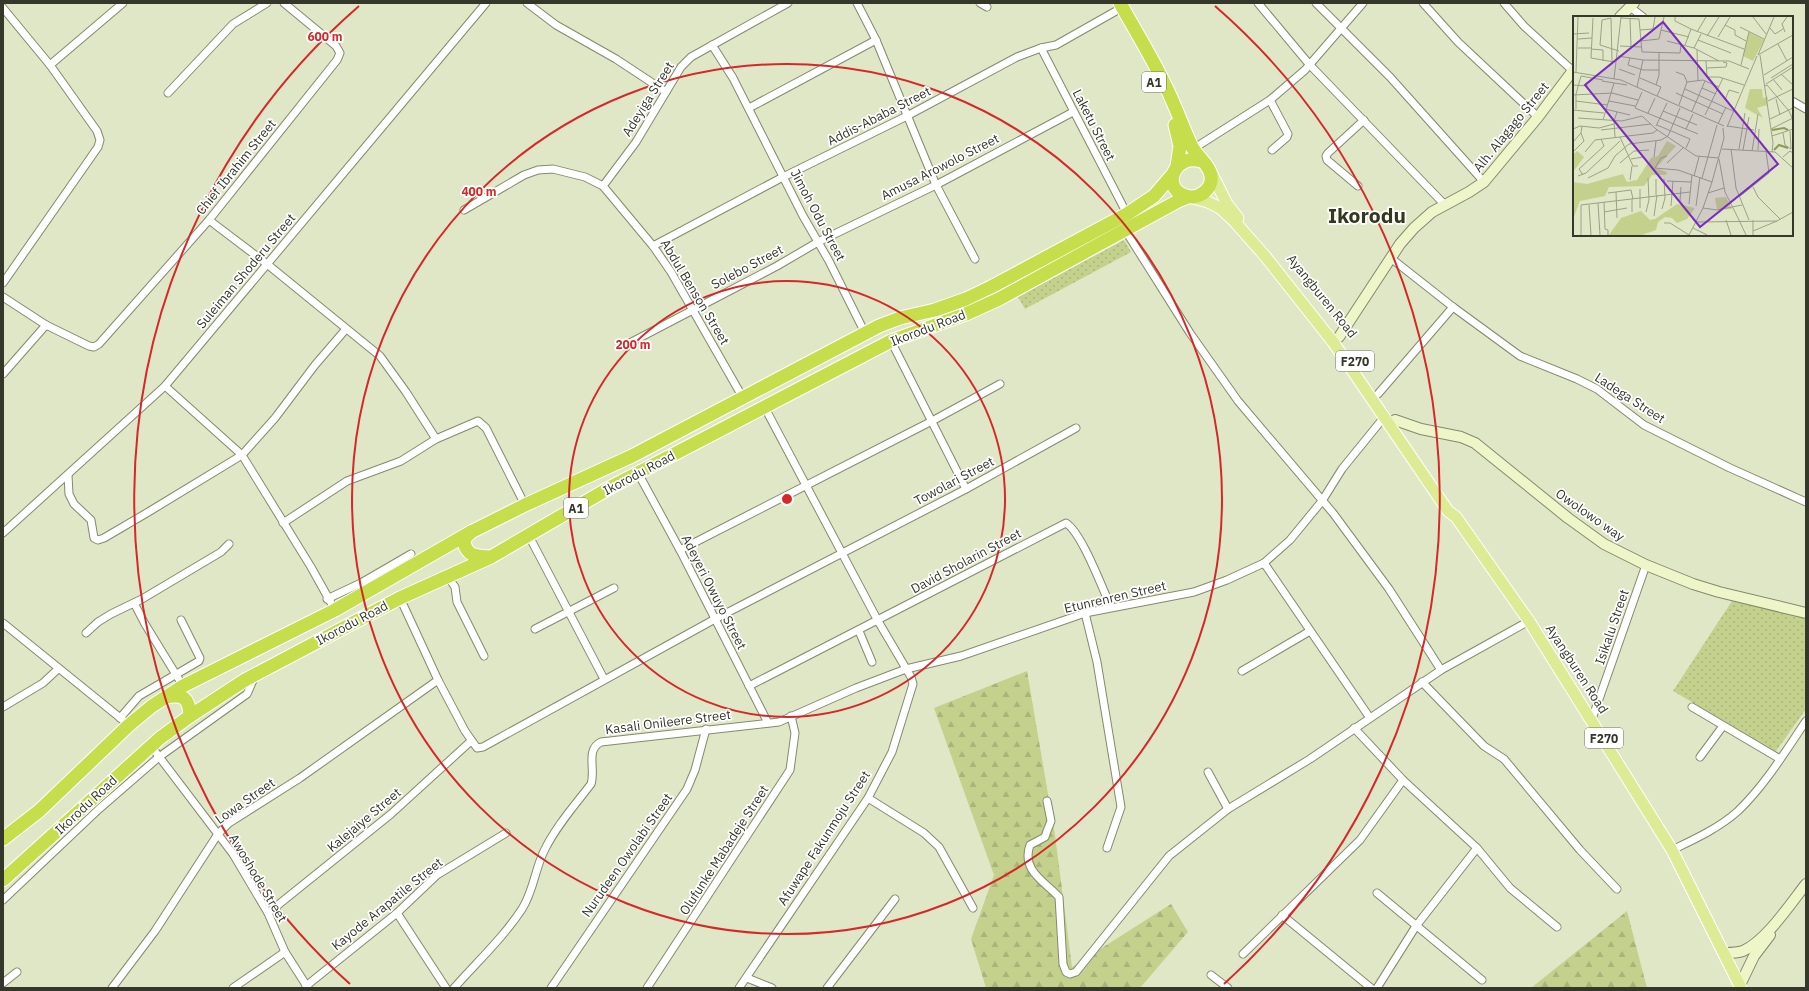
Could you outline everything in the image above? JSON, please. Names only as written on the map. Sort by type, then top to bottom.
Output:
[{"type":"highway","name":"A1","points":[[1116,6],[1164,82],[1193,149],[1201,161]]},
{"type":"highway","name":"A1","points":[[1116,6],[1172,115],[1179,140],[1179,158],[1175,170]]},
{"type":"highway","points":[[1188,159],[1201,161],[1210,172],[1211,179],[1206,191],[1201,195],[1188,197],[1182,195],[1175,187],[1175,170],[1188,159]]},
{"type":"highway","name":"Ikorodu Road","points":[[3,839],[39,810],[125,722],[183,686],[335,610],[471,532],[525,504],[632,456],[865,334],[900,318],[935,310],[966,299],[1127,214],[1154,196],[1175,170]]},
{"type":"highway","name":"Ikorodu Road","points":[[3,880],[151,746],[190,716],[256,674],[400,598],[491,557],[638,473],[891,342],[966,314],[999,299],[1178,201],[1188,197]]},
{"type":"highway","points":[[471,532],[465,538],[464,543],[468,553],[472,556],[491,557]]},
{"type":"highway","points":[[165,698],[181,696],[184,698],[189,705],[190,716]]},
{"type":"main road","points":[[1621,16],[1632,5]]},
{"type":"main road","name":"Alh. Alagago Street","points":[[1339,337],[1414,228],[1444,204],[1469,192],[1484,182],[1538,117],[1573,70]]},
{"type":"main road","name":"F270","points":[[1210,172],[1236,219]]},
{"type":"main road","name":"F270","points":[[1188,197],[1208,202],[1236,219]]},
{"type":"main road","name":"Ayangburen Road","points":[[1236,219],[1269,252],[1339,337],[1453,506],[1456,517]]},
{"type":"main road","name":"Ayangburen Road","points":[[1236,219],[1333,342],[1448,511],[1456,517],[1529,621],[1592,719],[1672,850],[1741,987]]},
{"type":"main road","name":"Owolowo way","points":[[1396,420],[1421,429],[1462,438],[1475,443],[1568,518],[1604,544],[1646,565],[1719,592],[1806,613]]},
{"type":"main road","points":[[1725,953],[1734,953],[1747,949],[1779,919],[1806,884]]},
{"type":"main road","points":[[1741,987],[1754,956],[1774,930],[1779,919]]},
{"type":"street","points":[[50,65],[123,3]]},
{"type":"street","points":[[168,93],[234,24],[267,3]]},
{"type":"street","name":"Chief Ibrahim Street","points":[[46,325],[89,346],[94,347],[99,344],[208,220],[337,60],[340,54],[336,46],[284,3]]},
{"type":"street","name":"Suleiman Shoderu Street","points":[[3,533],[165,386],[486,3]]},
{"type":"street","points":[[528,3],[556,25],[616,59],[666,92]]},
{"type":"street","name":"Adeyiga Street","points":[[602,186],[636,142],[682,67],[691,57],[788,3]]},
{"type":"street","points":[[857,3],[876,40],[936,185],[975,259]]},
{"type":"street","points":[[1258,3],[1309,64],[1444,204]]},
{"type":"street","points":[[1316,3],[1390,77],[1484,182]]},
{"type":"street","points":[[1193,149],[1270,100],[1309,64],[1363,3]]},
{"type":"street","points":[[1423,3],[1458,42],[1538,117]]},
{"type":"street","points":[[1504,3],[1524,26],[1573,70]]},
{"type":"street","points":[[1632,5],[1642,16]]},
{"type":"street","name":"Addis-Ababa Street","points":[[653,246],[783,177],[907,116],[1017,57],[1041,48],[1056,45],[1116,6]]},
{"type":"street","points":[[3,8],[50,65],[97,130],[100,140],[98,147],[3,283]]},
{"type":"street","points":[[749,108],[876,40]]},
{"type":"street","name":"Jimoh Odu Street","points":[[712,45],[733,78],[749,108],[783,177],[865,334]]},
{"type":"street","name":"Laketu Street","points":[[1041,48],[1127,214]]},
{"type":"street","points":[[1270,100],[1288,134],[1287,138],[1272,150]]},
{"type":"street","points":[[1793,102],[1806,109]]},
{"type":"street","name":"Amusa Arowolo Street","points":[[818,242],[936,185],[1073,112]]},
{"type":"street","points":[[1358,186],[1327,160],[1326,156],[1364,120]]},
{"type":"street","points":[[464,210],[524,175],[538,170],[553,169],[585,177],[602,186]]},
{"type":"street","name":"Abdul Benson Street","points":[[602,186],[653,246],[693,308],[742,398]]},
{"type":"street","points":[[208,220],[267,264],[380,356],[406,392],[436,439]]},
{"type":"street","points":[[1125,230],[1166,297],[1238,401],[1322,501],[1333,512],[1389,589],[1441,670]]},
{"type":"street","name":"Solebo Street","points":[[624,346],[693,308],[777,266],[818,242]]},
{"type":"street","name":"Ladega Street","points":[[1392,259],[1453,308],[1520,356],[1578,379],[1597,389],[1644,425],[1730,468],[1806,502]]},
{"type":"street","points":[[3,297],[46,325],[3,374]]},
{"type":"street","points":[[1378,394],[1453,308]]},
{"type":"street","points":[[68,475],[70,494],[74,504],[91,520],[93,535],[96,540],[98,540],[150,511],[242,455],[276,418],[315,365],[346,329]]},
{"type":"street","points":[[891,342],[966,489]]},
{"type":"street","points":[[680,550],[932,421],[1000,384]]},
{"type":"street","points":[[165,386],[242,455],[311,567],[335,610]]},
{"type":"street","name":"Afuwape Fakunmoju Street","points":[[739,988],[747,978],[781,924],[868,798],[892,752],[913,684],[765,408]]},
{"type":"street","name":"Etunrenren Street","points":[[768,723],[779,722],[856,688],[906,669],[961,656],[1085,613],[1194,592],[1227,580],[1264,563],[1290,540],[1322,501],[1342,468],[1384,416]]},
{"type":"street","points":[[283,523],[347,481],[401,461],[436,439],[478,421],[482,423],[525,504]]},
{"type":"street","name":"Towolari Street","points":[[471,741],[477,748],[483,747],[715,619],[966,489],[1076,428]]},
{"type":"street","name":"Adeyeri Owuyo Street","points":[[638,473],[680,550],[768,723]]},
{"type":"street","name":"David Sholarin Street","points":[[749,686],[1066,523],[1071,526],[1079,537],[1111,607]]},
{"type":"street","points":[[529,536],[604,679]]},
{"type":"street","points":[[86,633],[98,622],[134,603],[221,552],[229,544]]},
{"type":"street","points":[[328,599],[361,583],[411,554]]},
{"type":"street","points":[[1264,563],[1370,718]]},
{"type":"street","name":"Isikalu Street","points":[[1592,719],[1646,565]]},
{"type":"street","points":[[448,577],[455,587],[457,602],[484,656]]},
{"type":"street","points":[[535,629],[614,588]]},
{"type":"street","points":[[400,598],[438,680],[471,741]]},
{"type":"street","points":[[134,603],[145,624],[183,686]]},
{"type":"street","points":[[1085,613],[1097,662],[1121,807],[1107,848]]},
{"type":"street","points":[[3,623],[125,722],[139,696],[198,663],[200,658],[181,620]]},
{"type":"street","points":[[1047,801],[1051,821],[1045,837],[1030,844],[1028,850],[1029,866],[1034,873],[1059,897],[1063,964],[1066,972],[1070,974],[1076,972],[1103,940],[1169,856],[1228,809],[1370,718],[1441,670],[1529,621]]},
{"type":"street","points":[[859,630],[872,662]]},
{"type":"street","points":[[1242,671],[1310,631]]},
{"type":"street","points":[[3,707],[43,683],[58,669]]},
{"type":"street","points":[[3,900],[99,809],[159,757],[247,694],[256,674]]},
{"type":"street","name":"Lowa Street","points":[[112,988],[155,931],[218,834],[229,823],[300,778],[438,680]]},
{"type":"street","points":[[1422,682],[1484,746],[1504,759],[1580,850],[1617,889]]},
{"type":"street","points":[[1692,707],[1780,759]]},
{"type":"street","name":"Olufunke Mabadeje Street","points":[[647,988],[790,770],[795,733],[791,716]]},
{"type":"street","points":[[1672,850],[1716,826],[1738,811],[1780,759],[1806,721]]},
{"type":"street","name":"Kasali Onileere Street","points":[[454,988],[502,935],[522,908],[531,891],[544,850],[558,828],[591,784],[593,777],[591,752],[594,746],[601,742],[768,723]]},
{"type":"street","points":[[1700,757],[1723,726]]},
{"type":"street","points":[[1354,728],[1403,780],[1477,848],[1510,888],[1558,927]]},
{"type":"street","name":"Nurudeen Owolabi Street","points":[[551,988],[687,789],[695,770],[706,729]]},
{"type":"street","name":"Kalejaiye Street","points":[[268,913],[391,814],[471,741]]},
{"type":"street","name":"Awoshode Street","points":[[151,746],[233,854],[268,913],[285,952],[307,987]]},
{"type":"street","points":[[1208,772],[1228,809]]},
{"type":"street","points":[[1243,954],[1360,840],[1403,780]]},
{"type":"street","points":[[868,798],[924,833],[939,847],[973,908]]},
{"type":"street","name":"Kayode Arapatile Street","points":[[307,987],[397,913],[437,875],[506,833]]},
{"type":"street","points":[[1377,988],[1416,926],[1477,848]]},
{"type":"street","points":[[1377,893],[1482,980]]},
{"type":"street","points":[[827,988],[895,899]]},
{"type":"street","points":[[397,913],[446,988]]},
{"type":"street","points":[[1282,915],[1371,988]]},
{"type":"street","points":[[233,988],[285,952]]},
{"type":"street","points":[[3,983],[18,972]]},
{"type":"street","points":[[1211,975],[1228,988]]},
{"type":"street","points":[[747,978],[772,988]]},
{"type":"green space","points":[[1124,240],[1131,252],[1025,309],[1018,297]]},
{"type":"green space","points":[[1732,601],[1806,618],[1806,709],[1776,751],[1673,691]]},
{"type":"green space","points":[[1027,671],[1055,835],[1072,967],[1171,904],[1188,932],[1140,988],[986,988],[971,939],[994,875],[934,708]]},
{"type":"green space","points":[[1627,911],[1647,988],[1531,988]]},
{"type":"district","name":"Ikorodu","points":[[1367,215]]}]
